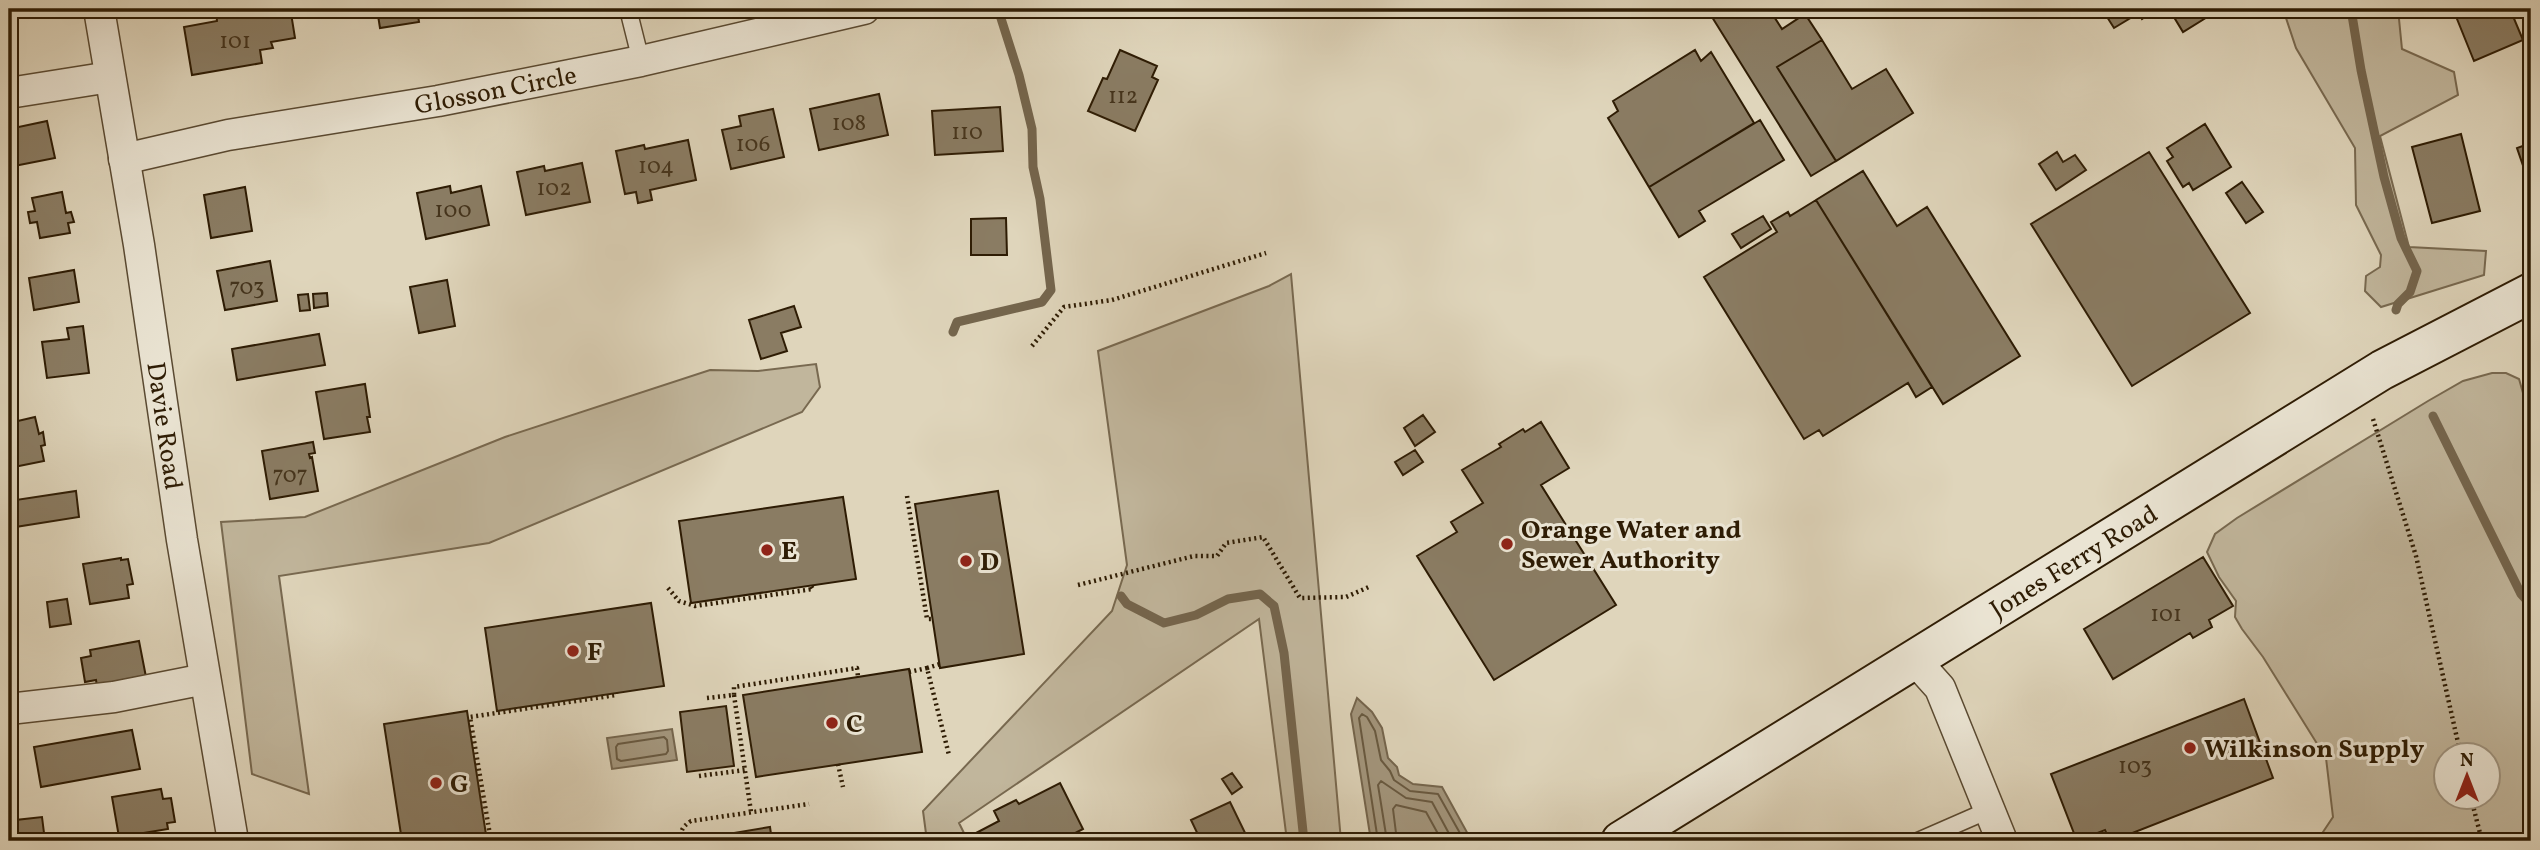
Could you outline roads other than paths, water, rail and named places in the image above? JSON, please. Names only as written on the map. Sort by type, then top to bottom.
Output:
[{"type":"main road","name":"Jones Ferry Road","points":[[1621,841],[2382,370],[2531,293]]},
{"type":"street","name":"Davie Road","points":[[99,9],[139,245],[181,540],[233,841]]},
{"type":"street","name":"Glosson Circle","points":[[124,159],[229,135],[438,101],[641,61],[864,9]]},
{"type":"street","points":[[9,93],[110,77]]},
{"type":"street","points":[[1914,659],[1940,688],[2002,841]]},
{"type":"street","points":[[9,709],[114,698],[205,679]]},
{"type":"lane","points":[[628,9],[641,61]]},
{"type":"lane","points":[[1918,841],[1989,810]]},
{"type":"water","points":[[1357,698],[1372,712],[1382,728],[1388,758],[1397,767],[1399,775],[1413,784],[1442,787],[1469,836],[1467,841],[1371,841],[1351,714]]},
{"type":"water","points":[[672,729],[677,760],[612,769],[607,738]]},
{"type":"waterway","points":[[953,332],[957,322],[1042,302],[1051,290],[1040,199],[1033,167],[1032,129],[1019,75],[998,9]]},
{"type":"waterway","points":[[2351,9],[2384,177],[2401,238],[2417,271],[2410,292],[2398,304],[2396,310]]},
{"type":"waterway","points":[[2433,416],[2521,594],[2531,605]]},
{"type":"waterway","points":[[1121,596],[1127,604],[1164,623],[1196,615],[1228,599],[1260,594],[1274,606],[1284,653],[1304,841]]},
{"type":"place","name":"Orange Water and Sewer Authority","points":[[1507,544]]},
{"type":"place","name":"E","points":[[767,550]]},
{"type":"place","name":"D","points":[[966,561]]},
{"type":"place","name":"F","points":[[573,651]]},
{"type":"place","name":"C","points":[[832,723]]},
{"type":"place","name":"Wilkinson Supply","points":[[2190,748]]},
{"type":"place","name":"G","points":[[436,783]]}]
